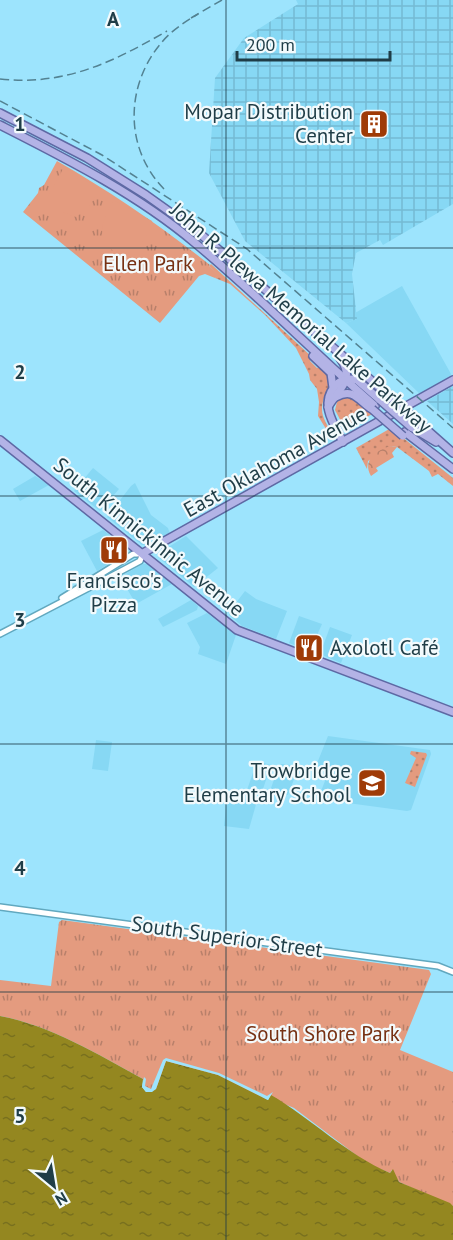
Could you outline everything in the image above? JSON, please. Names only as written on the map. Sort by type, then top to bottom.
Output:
[{"type":"main road","name":"John R. Plewa Memorial Lake Parkway","points":[[0,113],[87,158],[146,195],[198,232],[334,349],[383,397],[417,421],[450,450]]},
{"type":"main road","name":"John R. Plewa Memorial Lake Parkway","points":[[0,124],[80,166],[140,203],[194,242],[346,380],[373,408],[453,469]]},
{"type":"main road","points":[[274,315],[282,326],[331,373],[333,388]]},
{"type":"main road","points":[[328,407],[346,380],[348,370],[334,349]]},
{"type":"main road","points":[[344,442],[330,418],[328,399],[339,382],[357,380],[383,397],[406,432],[450,450]]},
{"type":"main road","name":"East Oklahoma Avenue","points":[[143,554],[453,380]]},
{"type":"main road","points":[[334,398],[350,393],[373,408]]},
{"type":"main road","name":"South Kinnickinnic Avenue","points":[[0,440],[241,632],[453,712]]},
{"type":"street","name":"East Oklahoma Avenue","points":[[0,634],[140,561],[143,554]]},
{"type":"street","name":"South Superior Street","points":[[0,907],[438,966],[453,972]]},
{"type":"shaded area","points":[[296,0],[453,0],[453,204],[383,245],[380,240],[356,253],[352,274],[357,319],[346,323],[245,241],[209,173],[215,78],[244,38],[298,4]]},
{"type":"shaded area","points":[[402,286],[451,374],[450,377],[420,394],[346,323],[357,319],[355,313]]},
{"type":"shaded area","points":[[453,386],[453,424],[427,401]]},
{"type":"shaded area","points":[[93,468],[119,489],[100,511],[74,491]]},
{"type":"shaded area","points":[[35,476],[49,485],[20,501],[13,489]]},
{"type":"shaded area","points":[[135,483],[151,515],[168,528],[170,534],[147,545],[142,545],[107,517]]},
{"type":"shaded area","points":[[103,530],[129,551],[97,571],[81,541]]},
{"type":"shaded area","points":[[186,536],[218,568],[194,587],[158,557],[159,553]]},
{"type":"shaded area","points":[[147,564],[172,584],[136,604],[120,577]]},
{"type":"shaded area","points":[[245,591],[256,599],[287,611],[276,639],[242,626],[229,615]]},
{"type":"shaded area","points":[[191,600],[198,606],[197,610],[163,627],[158,619]]},
{"type":"shaded area","points":[[207,613],[236,635],[226,664],[198,654],[200,647],[187,623]]},
{"type":"shaded area","points":[[299,616],[322,624],[310,651],[289,643]]},
{"type":"shaded area","points":[[330,627],[352,635],[341,663],[320,654]]},
{"type":"shaded area","name":"Trowbridge Elementary School","points":[[328,736],[430,750],[431,754],[411,810],[318,799],[330,768],[316,766]]},
{"type":"shaded area","points":[[96,740],[112,742],[108,771],[92,769]]},
{"type":"shaded area","points":[[257,761],[271,765],[260,792],[247,790]]},
{"type":"shaded area","points":[[279,765],[299,766],[288,795],[270,791]]},
{"type":"shaded area","points":[[227,797],[257,801],[249,829],[224,826]]},
{"type":"green space","name":"Ellen Park","points":[[57,161],[154,223],[210,265],[218,275],[215,278],[205,274],[199,276],[160,323],[23,212],[38,193],[39,188],[44,185]]},
{"type":"green space","points":[[63,169],[67,169],[100,189],[88,208],[76,217],[62,212],[47,198]]},
{"type":"green space","points":[[114,200],[152,221],[153,225],[129,263],[111,249],[103,236],[104,220]]},
{"type":"green space","points":[[211,264],[312,357],[310,361],[317,368],[321,366],[326,372],[329,383],[322,413],[333,436],[331,437],[318,416],[317,389],[310,380],[296,348],[265,315],[230,284],[215,278],[217,275],[209,266]]},
{"type":"green space","points":[[345,396],[353,398],[374,413],[345,429],[335,410],[337,402]]},
{"type":"green space","points":[[391,428],[453,478],[453,486],[438,474],[432,477],[429,471],[397,447],[391,446],[368,461],[367,469],[356,448]]},
{"type":"green space","points":[[391,446],[397,447],[392,453],[394,457],[376,468],[378,471],[371,476],[368,465],[372,456]]},
{"type":"green space","points":[[411,751],[427,755],[415,787],[405,783],[416,758],[410,754]]},
{"type":"green space","name":"South Shore Park","points":[[62,920],[429,970],[431,974],[400,1050],[453,1072],[453,1206],[399,1182],[392,1170],[390,1173],[368,1164],[294,1108],[270,1098],[156,1089],[146,1092],[143,1079],[91,1051],[38,1027],[0,1016],[0,980],[51,986],[59,922]]},
{"type":"water","points":[[0,1016],[38,1027],[91,1051],[143,1079],[142,1087],[146,1092],[156,1089],[166,1061],[218,1075],[268,1100],[271,1095],[359,1156],[390,1173],[393,1169],[399,1182],[450,1203],[453,1206],[453,1240],[0,1240]]},
{"type":"pier","points":[[166,1058],[219,1073],[267,1096],[273,1092],[268,1100],[218,1075],[166,1061],[156,1089],[146,1092],[142,1087],[144,1077],[145,1086],[151,1089],[163,1060]]},
{"type":"railway","points":[[191,18],[222,0]]},
{"type":"railway","points":[[164,189],[151,173],[136,136],[134,116],[136,97],[141,77],[162,42],[174,30],[198,14]]},
{"type":"railway","points":[[0,79],[46,79],[88,69],[127,53],[167,31]]},
{"type":"railway","points":[[0,101],[102,155],[247,249],[453,428]]},
{"type":"place","name":"Mopar Distribution Center","points":[[374,124]]},
{"type":"place","name":"Francisco's Pizza","points":[[114,550]]},
{"type":"place","name":"Axolotl Café","points":[[309,648]]},
{"type":"place","name":"Trowbridge Elementary School","points":[[372,783]]}]
